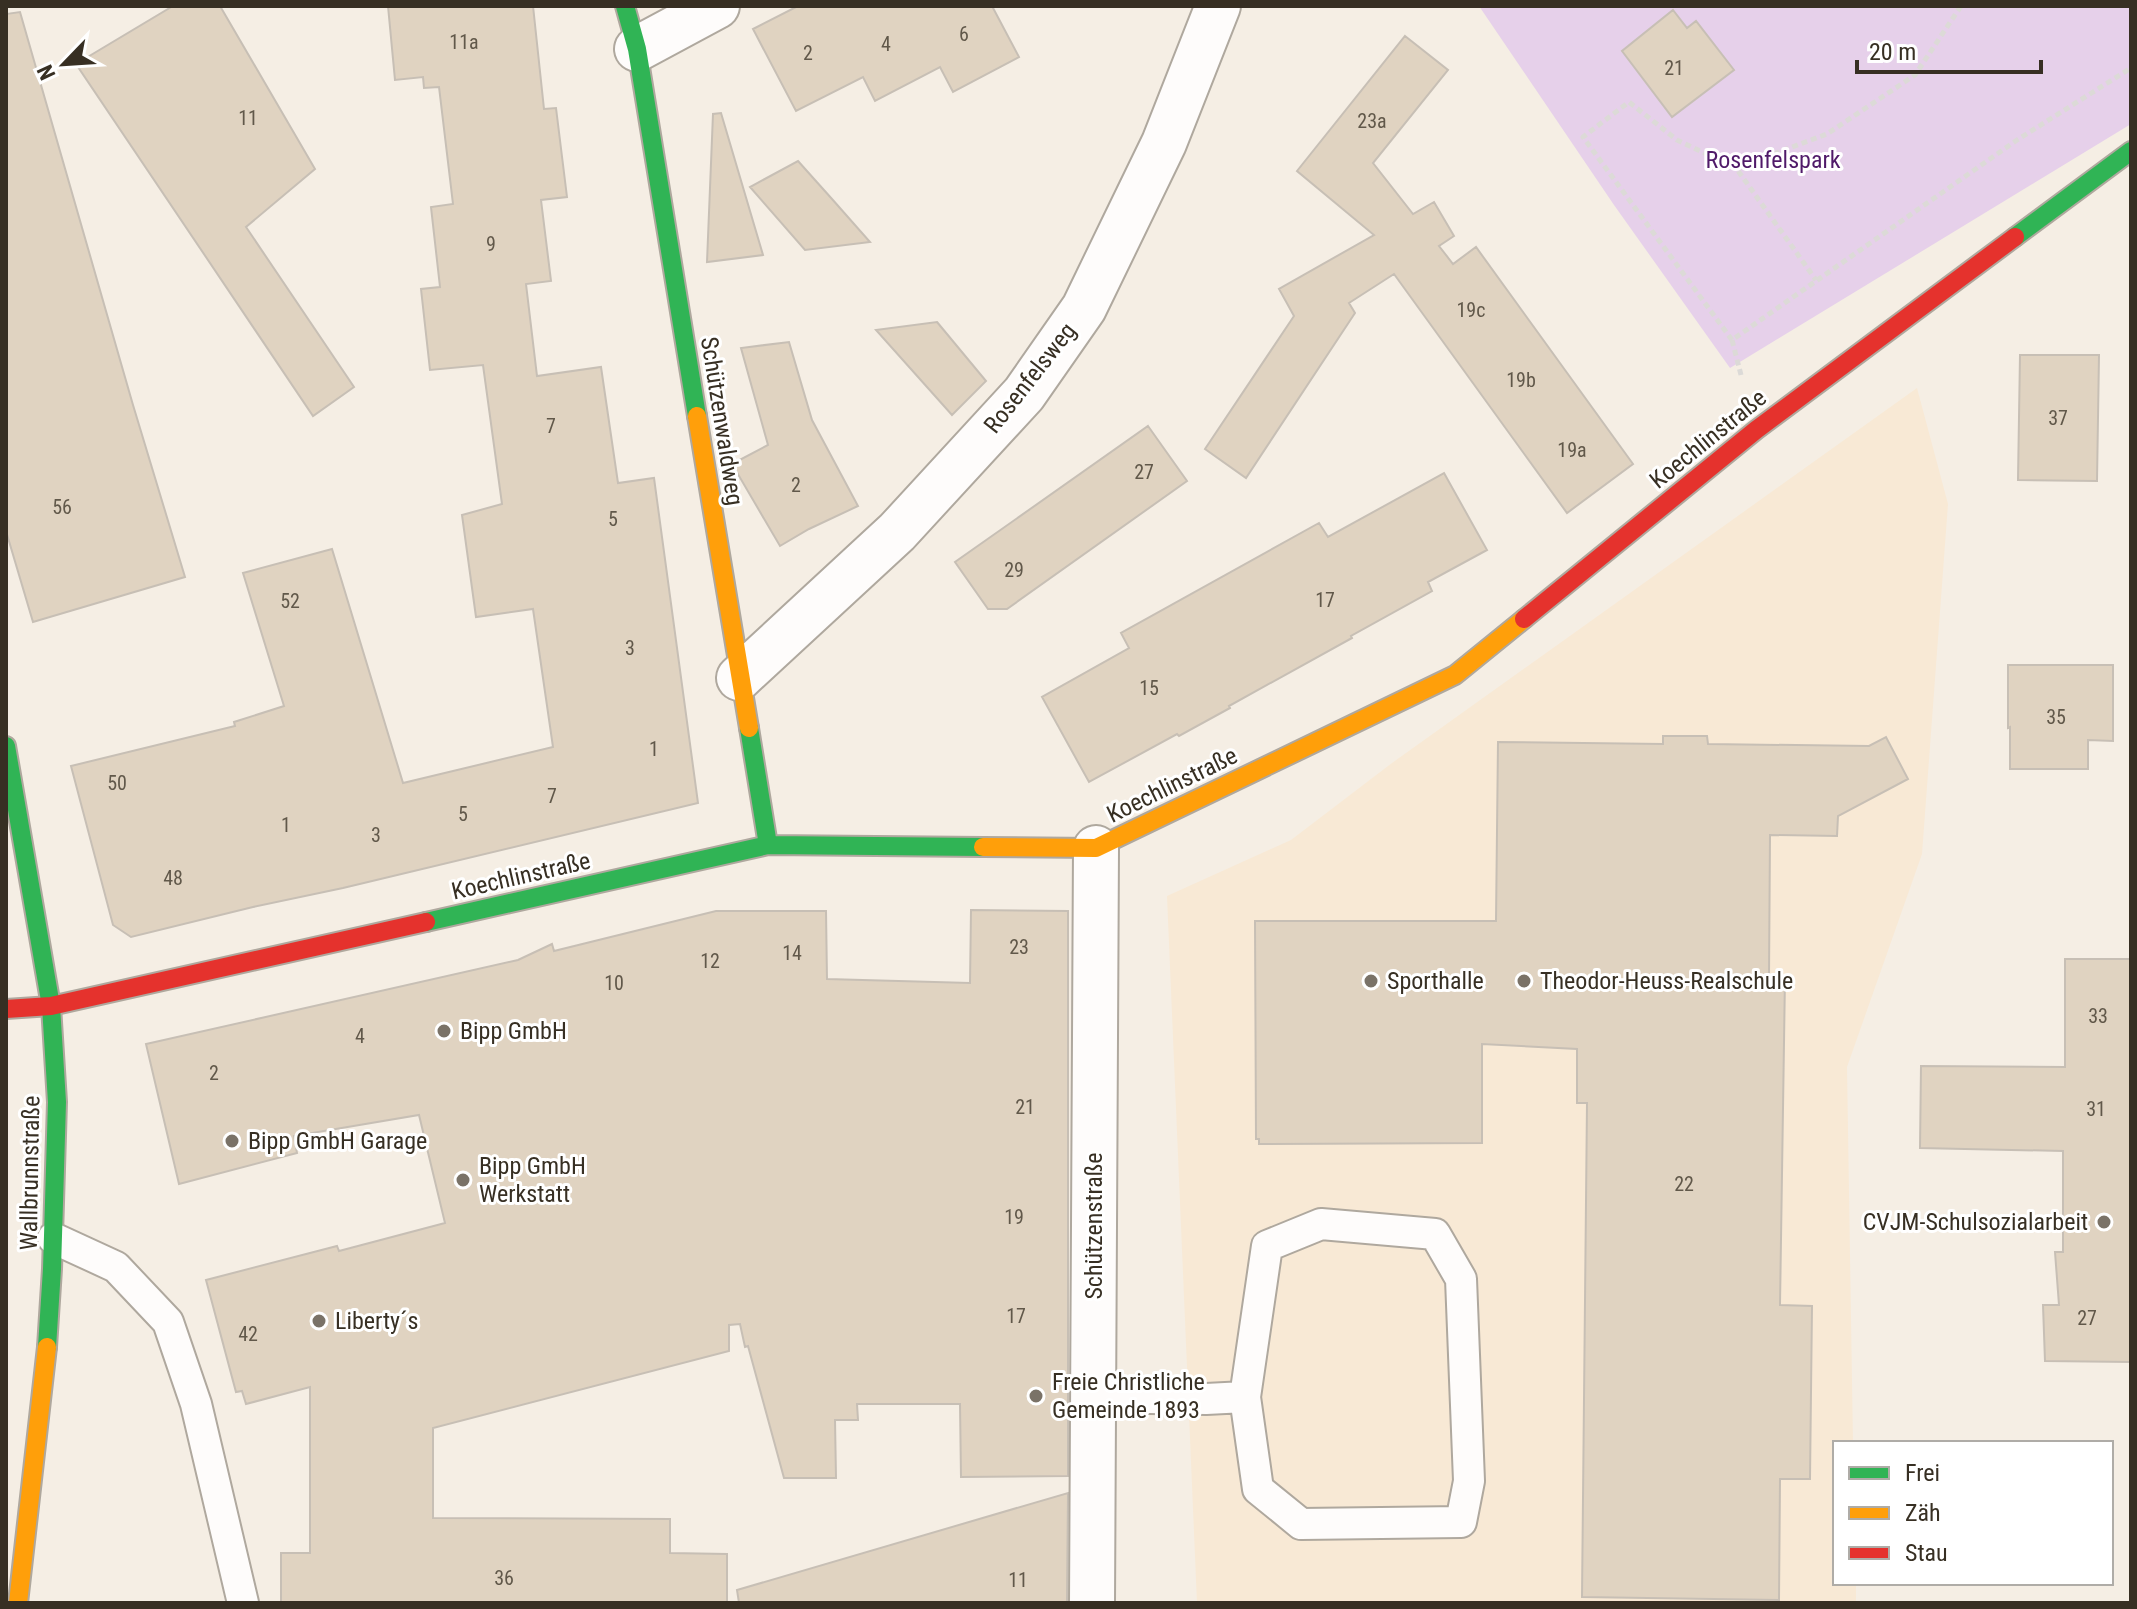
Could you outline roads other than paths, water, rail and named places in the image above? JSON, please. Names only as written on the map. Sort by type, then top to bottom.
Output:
[{"type":"street","name":"Schützenwaldweg","points":[[625,6],[637,49],[768,845]]},
{"type":"street","points":[[637,49],[717,6]]},
{"type":"street","name":"Rosenfelsweg","points":[[739,678],[897,532],[1024,394],[1084,308],[1164,143],[1218,6]]},
{"type":"street","name":"Koechlinstraße","points":[[6,1009],[51,1006],[768,845],[1096,848],[1455,675],[1756,430],[2131,151]]},
{"type":"street","name":"Wallbrunnstraße","points":[[6,746],[51,1006],[57,1102],[46,1371],[18,1603]]},
{"type":"street","name":"Schützenstraße","points":[[1092,1603],[1096,848]]},
{"type":"lane","points":[[1321,1224],[1435,1234],[1461,1279],[1469,1481],[1461,1522],[1301,1524],[1258,1489],[1245,1397],[1267,1246],[1321,1224]]},
{"type":"lane","points":[[53,1238],[116,1267],[168,1322],[196,1404],[243,1603]]},
{"type":"lane","points":[[1093,1397],[1245,1397]]},
{"type":"place","name":"Sporthalle","points":[[1371,981]]},
{"type":"place","name":"Theodor-Heuss-Realschule","points":[[1524,981]]},
{"type":"place","name":"Bipp GmbH","points":[[444,1031]]},
{"type":"place","name":"Bipp GmbH Garage","points":[[232,1141]]},
{"type":"place","name":"Bipp GmbH Werkstatt","points":[[463,1180]]},
{"type":"place","name":"CVJM-Schulsozialarbeit","points":[[2104,1222]]},
{"type":"place","name":"Liberty´s","points":[[319,1321]]},
{"type":"place","name":"Freie Christliche Gemeinde 1893","points":[[1036,1396]]},
{"type":"park label","name":"Rosenfelspark","points":[[1773,160]]}]
